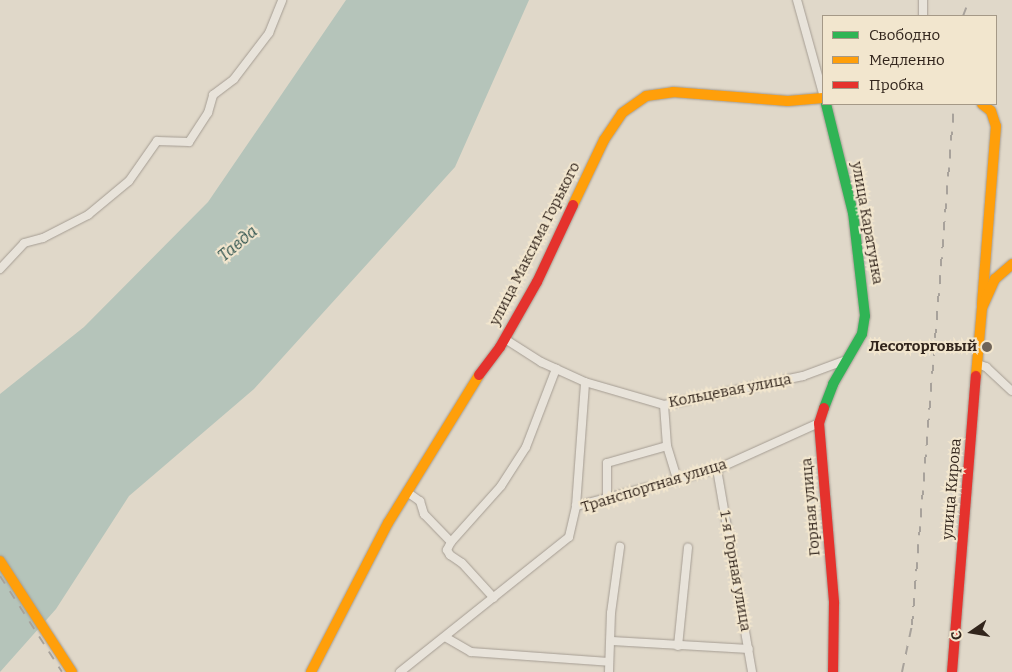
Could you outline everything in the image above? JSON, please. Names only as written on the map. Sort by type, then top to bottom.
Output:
[{"type":"street","points":[[0,269],[24,243],[43,238],[88,216],[134,175],[157,140],[190,142],[208,113],[214,95],[234,79],[270,33],[282,0]]},
{"type":"street","points":[[796,0],[822,92]]},
{"type":"street","points":[[923,0],[923,15]]},
{"type":"street","name":"улица Максима Горького","points":[[311,672],[327,637],[407,492],[467,390],[504,339],[537,282],[604,140],[622,113],[633,103],[646,96],[673,92],[788,101],[822,96]]},
{"type":"street","name":"улица Каратунка","points":[[826,105],[853,213],[864,297],[862,334],[854,348]]},
{"type":"street","name":"улица Кирова","points":[[952,672],[996,126],[991,111],[983,105]]},
{"type":"street","name":"улица Кирова","points":[[982,308],[994,279],[1012,264]]},
{"type":"street","name":"Кольцевая улица","points":[[504,339],[556,369],[585,382],[664,404],[804,376],[846,360]]},
{"type":"street","name":"Горная улица","points":[[834,672],[834,603],[819,423],[846,360],[854,348]]},
{"type":"street","points":[[978,364],[986,367],[1012,391]]},
{"type":"street","points":[[494,598],[462,563],[450,555],[447,550],[501,486],[526,447],[556,369]]},
{"type":"street","points":[[576,506],[585,382]]},
{"type":"street","points":[[664,404],[667,446],[677,478]]},
{"type":"street","name":"Транспортная улица","points":[[400,672],[569,537],[576,506],[677,478],[718,469],[819,423]]},
{"type":"street","points":[[607,498],[607,463],[667,446]]},
{"type":"street","name":"1-я Горная улица","points":[[718,469],[752,672]]},
{"type":"street","points":[[407,492],[420,501],[424,514],[452,542]]},
{"type":"street","points":[[608,672],[612,642],[611,613],[620,547]]},
{"type":"street","points":[[678,646],[688,548]]},
{"type":"street","points":[[0,561],[72,672]]},
{"type":"street","points":[[445,637],[471,652],[609,662]]},
{"type":"street","points":[[612,642],[749,649]]},
{"type":"water","name":"Тавда","points":[[346,0],[529,0],[455,167],[254,389],[129,496],[56,609],[0,672],[0,394],[84,327],[208,202]]},
{"type":"railway","points":[[963,15],[969,0]]},
{"type":"railway","points":[[902,672],[912,625],[954,105]]},
{"type":"railway","points":[[0,576],[62,672]]},
{"type":"traffic: fast","points":[[824,408],[833,384],[862,334],[865,316],[853,213],[826,105]]},
{"type":"traffic: slow","points":[[573,205],[604,140],[622,113],[646,96],[673,92],[788,101],[822,98]]},
{"type":"traffic: slow","points":[[982,304],[996,126],[991,111],[983,105]]},
{"type":"traffic: slow","points":[[976,376],[982,308],[995,279],[1012,264]]},
{"type":"traffic: slow","points":[[311,672],[388,523],[479,375]]},
{"type":"traffic: slow","points":[[0,561],[72,672]]},
{"type":"traffic: jam","points":[[479,375],[500,347],[537,282],[573,205]]},
{"type":"traffic: jam","points":[[952,672],[976,376]]},
{"type":"traffic: jam","points":[[824,408],[819,423],[834,603],[833,672]]},
{"type":"place","name":"Лесоторговый","points":[[987,347]]}]
